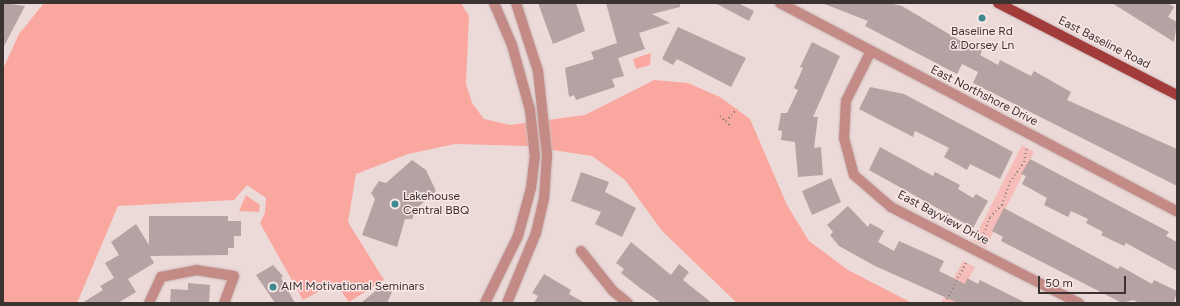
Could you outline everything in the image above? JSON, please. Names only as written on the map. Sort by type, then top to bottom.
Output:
[{"type":"main road","name":"East Baseline Road","points":[[998,3],[1177,95]]},
{"type":"street","points":[[485,303],[518,236],[531,188],[535,157],[530,110],[512,45],[494,3]]},
{"type":"street","points":[[507,303],[536,234],[544,199],[547,155],[544,107],[538,71],[516,3]]},
{"type":"street","name":"East Northshore Drive","points":[[780,3],[1177,211]]},
{"type":"street","name":"East Bayview Drive","points":[[871,51],[846,101],[844,138],[854,175],[891,207],[1079,303]]},
{"type":"street","points":[[581,252],[613,291],[628,303]]},
{"type":"street","points":[[149,303],[161,277],[196,270],[234,276],[224,303]]},
{"type":"path","points":[[726,121],[736,109]]},
{"type":"path","points":[[720,116],[732,127]]},
{"type":"path","points":[[976,251],[990,217],[1002,205],[1010,182],[1021,167],[1027,147]]},
{"type":"path","points":[[945,303],[967,261]]},
{"type":"shaded area","points":[[44,3],[461,3],[469,16],[466,84],[472,103],[484,119],[510,125],[585,115],[654,80],[688,83],[720,97],[750,119],[787,205],[809,241],[848,270],[912,303],[737,303],[662,231],[625,180],[592,156],[526,146],[455,144],[408,154],[356,174],[348,222],[384,280],[349,302],[335,283],[303,300],[260,223],[265,213],[266,198],[247,185],[234,200],[118,206],[77,303],[3,303],[3,69],[19,34]]},
{"type":"shaded area","points":[[651,53],[650,65],[636,69],[633,59]]},
{"type":"shaded area","points":[[1022,145],[1034,152],[986,247],[973,241]]},
{"type":"shaded area","points":[[246,195],[260,205],[259,212],[239,211]]},
{"type":"shaded area","points":[[963,261],[975,267],[956,303],[941,303]]},
{"type":"building","points":[[3,3],[25,6],[3,48]]},
{"type":"building","points":[[538,3],[576,3],[585,31],[553,44]]},
{"type":"building","points":[[606,3],[680,3],[680,7],[652,14],[670,23],[639,33],[645,49],[618,58],[624,76],[612,79],[615,87],[576,100],[574,95],[569,97],[565,68],[594,59],[591,52],[617,43]]},
{"type":"building","points":[[715,3],[738,3],[754,11],[749,21]]},
{"type":"building","points":[[822,3],[889,3],[902,6],[959,40],[983,49],[980,55],[998,65],[1000,60],[1031,76],[1034,71],[1071,92],[1067,100],[1177,149],[1177,186],[973,83],[978,72],[962,64],[957,74],[865,26],[868,21]]},
{"type":"building","points":[[1112,3],[1168,3],[1174,7],[1168,17],[1177,22],[1174,42]]},
{"type":"building","points":[[678,27],[746,58],[731,87],[677,59],[673,65],[662,59]]},
{"type":"building","points":[[812,42],[840,56],[813,117],[818,117],[814,148],[821,147],[823,175],[798,177],[795,142],[781,140],[782,131],[778,130],[781,113],[787,113],[798,90],[794,88],[803,68],[800,67]]},
{"type":"building","points":[[870,87],[904,94],[1013,152],[1000,179],[970,164],[967,170],[944,157],[949,148],[915,131],[913,137],[859,109]]},
{"type":"building","points":[[880,147],[933,176],[935,172],[960,185],[958,189],[973,198],[976,194],[988,201],[973,228],[869,170]]},
{"type":"building","points":[[1030,159],[1169,232],[1166,236],[1177,242],[1177,271],[1126,243],[1124,246],[1101,235],[1103,232],[1086,223],[1088,219],[1071,211],[1068,217],[1044,205],[1047,198],[1022,184],[1026,176],[1021,174]]},
{"type":"building","name":"Lakehouse Central BBQ","points":[[412,160],[426,170],[436,191],[417,208],[412,219],[405,219],[397,247],[362,235],[375,199],[371,193],[379,181],[386,183]]},
{"type":"building","points":[[581,172],[609,182],[605,192],[636,208],[622,237],[595,224],[601,212],[571,201]]},
{"type":"building","points":[[831,178],[841,202],[812,215],[802,191]]},
{"type":"building","points":[[848,206],[868,227],[870,223],[884,231],[878,242],[894,251],[899,241],[944,261],[939,271],[965,284],[967,278],[978,284],[980,280],[1026,303],[958,303],[875,266],[839,246],[830,235],[833,232],[827,225]]},
{"type":"building","points":[[1004,208],[1118,269],[1120,266],[1152,284],[1154,280],[1177,291],[1174,303],[1140,303],[1133,300],[1122,303],[1001,241],[1003,237],[992,231]]},
{"type":"building","points":[[149,216],[228,216],[228,221],[241,221],[241,236],[234,236],[234,248],[228,248],[228,255],[150,256],[154,263],[128,279],[136,292],[118,303],[82,303],[103,290],[100,286],[114,278],[105,263],[119,255],[111,242],[136,224],[149,245]]},
{"type":"building","points":[[631,242],[671,275],[679,264],[689,272],[683,280],[712,303],[661,303],[640,288],[621,273],[624,269],[616,263]]},
{"type":"building","name":"AIM Motivational Seminars","points":[[273,265],[283,276],[281,278],[295,303],[275,303],[256,275]]},
{"type":"building","points":[[544,274],[571,290],[569,294],[585,303],[534,303],[538,296],[532,293]]},
{"type":"building","points":[[188,283],[210,285],[209,303],[170,303],[171,289],[188,290]]},
{"type":"building","points":[[396,283],[387,303],[361,303],[384,284]]},
{"type":"place","name":"Baseline Rd & Dorsey Ln","points":[[982,18]]},
{"type":"place","name":"Lakehouse Central BBQ","points":[[395,204]]},
{"type":"place","name":"AIM Motivational Seminars","points":[[273,287]]}]
